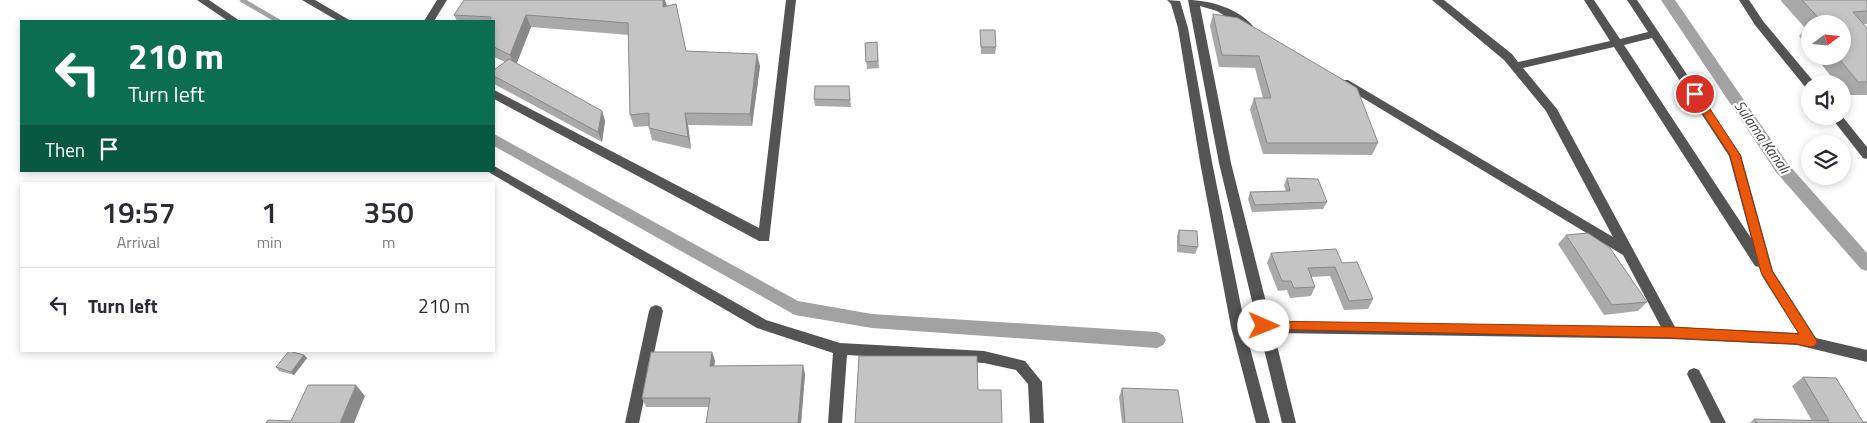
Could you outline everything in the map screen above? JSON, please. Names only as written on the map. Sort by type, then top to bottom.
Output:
[{"type":"street","points":[[202,0],[233,20]]},
{"type":"street","points":[[306,0],[344,20]]},
{"type":"street","points":[[430,20],[442,0]]},
{"type":"street","points":[[495,95],[764,237],[790,0]]},
{"type":"street","points":[[1172,0],[1176,3],[1183,28],[1206,162],[1238,327],[1263,423]]},
{"type":"street","points":[[1255,30],[1221,9],[1193,0],[1225,163],[1289,423]]},
{"type":"street","points":[[1437,0],[1508,57],[1551,109],[1672,333]]},
{"type":"street","points":[[1590,0],[1767,272],[1810,342]]},
{"type":"street","points":[[1632,0],[1735,155],[1767,272]]},
{"type":"street","points":[[1744,0],[1802,75]]},
{"type":"street","points":[[1515,66],[1655,34]]},
{"type":"street","points":[[1331,75],[1628,252]]},
{"type":"street","points":[[1843,125],[1867,155]]},
{"type":"street","points":[[495,171],[762,324],[840,349],[984,357],[1020,364],[1035,382],[1037,423]]},
{"type":"street","points":[[632,423],[656,311]]},
{"type":"street","points":[[1238,327],[1672,333],[1797,339],[1867,356]]},
{"type":"street","points":[[835,423],[840,349]]},
{"type":"street","points":[[1694,374],[1719,423]]},
{"type":"building","points":[[464,0],[663,0],[663,7],[676,4],[686,51],[757,54],[750,114],[685,113],[688,137],[649,128],[649,113],[630,115],[628,23],[526,15],[510,55],[495,48],[495,20],[490,20],[491,17],[454,15]]},
{"type":"building","points":[[1802,0],[1867,0],[1867,11],[1853,12],[1867,28],[1867,82],[1858,82],[1844,65],[1851,65],[1851,15],[1816,15]]},
{"type":"building","points":[[1213,14],[1238,18],[1357,88],[1378,143],[1267,143],[1254,98],[1271,98],[1259,56],[1222,55]]},
{"type":"building","points":[[980,30],[995,30],[996,47],[981,47]]},
{"type":"building","points":[[877,42],[878,61],[866,62],[865,43]]},
{"type":"building","points":[[509,59],[602,111],[598,132],[495,77],[495,69]]},
{"type":"building","points":[[815,86],[849,86],[850,100],[814,99]]},
{"type":"building","points":[[1287,178],[1318,179],[1327,202],[1255,205],[1250,192],[1290,191]]},
{"type":"building","points":[[1179,230],[1197,231],[1198,247],[1179,245]]},
{"type":"building","points":[[1588,233],[1610,248],[1647,302],[1612,305],[1566,235]]},
{"type":"building","points":[[1336,249],[1342,263],[1357,262],[1373,299],[1349,301],[1335,267],[1308,268],[1315,287],[1294,288],[1291,281],[1282,281],[1271,253]]},
{"type":"building","points":[[288,352],[304,355],[291,372],[276,367]]},
{"type":"building","points":[[651,352],[712,352],[710,366],[803,365],[798,423],[706,423],[710,398],[642,398]]},
{"type":"building","points":[[859,356],[977,356],[978,390],[1001,390],[1002,423],[855,423]]},
{"type":"building","points":[[1803,377],[1836,378],[1863,422],[1867,423],[1757,423],[1754,419],[1829,421]]},
{"type":"building","points":[[308,385],[356,385],[340,423],[266,423],[268,420],[291,421]]},
{"type":"building","points":[[1122,388],[1178,390],[1183,423],[1125,423]]},
{"type":"waterway","points":[[242,0],[276,20]]},
{"type":"waterway","name":"Sulama Kanalı","points":[[1668,0],[1782,168],[1867,264]]},
{"type":"waterway","points":[[495,140],[795,308],[872,321],[1157,340]]},
{"type":"route","points":[[1264,326],[1672,333],[1797,339],[1810,342],[1767,272],[1735,155],[1695,94]]}]
